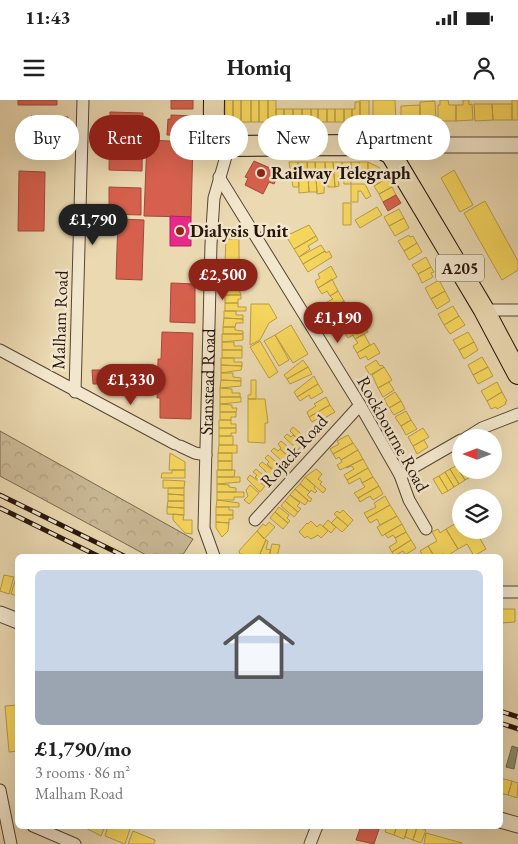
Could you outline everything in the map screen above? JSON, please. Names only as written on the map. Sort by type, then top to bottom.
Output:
[{"type":"highway","name":"Stanstead Road","points":[[214,100],[214,115]]},
{"type":"highway","points":[[248,143],[338,144]]},
{"type":"highway","name":"A205","points":[[395,160],[484,310],[518,374]]},
{"type":"street","name":"Malham Road","points":[[75,392],[83,100]]},
{"type":"street","points":[[450,145],[518,145]]},
{"type":"street","name":"Stanstead Road","points":[[213,554],[204,528],[211,244],[214,198],[221,160]]},
{"type":"street","name":"Rockbourne Road","points":[[219,177],[360,405],[400,475],[409,500],[426,529]]},
{"type":"street","points":[[484,310],[518,310]]},
{"type":"street","points":[[0,350],[75,392],[177,445],[195,453],[206,455]]},
{"type":"street","name":"Rojack Road","points":[[255,520],[360,405]]},
{"type":"street","points":[[480,429],[518,414]]},
{"type":"street","points":[[400,475],[452,445]]},
{"type":"street","points":[[503,592],[518,592]]},
{"type":"street","points":[[0,614],[15,620]]},
{"type":"street","points":[[0,790],[12,821],[10,844]]},
{"type":"street","points":[[503,821],[518,825]]},
{"type":"street","points":[[40,829],[75,844]]},
{"type":"street","points":[[310,844],[317,829]]},
{"type":"green space","points":[[0,431],[193,539],[183,554],[144,554],[0,476]]},
{"type":"building: Homes","points":[[225,100],[233,100],[233,115],[225,115]]},
{"type":"building: Homes","points":[[233,100],[241,100],[241,115],[233,115]]},
{"type":"building: Homes","points":[[241,100],[251,100],[251,122],[248,122],[248,115],[241,115]]},
{"type":"building: Homes","points":[[251,100],[259,100],[258,122],[251,122]]},
{"type":"building: Homes","points":[[259,100],[268,100],[268,115],[259,115]]},
{"type":"building: Homes","points":[[268,100],[276,100],[276,115],[268,115]]},
{"type":"building: Homes","points":[[360,100],[369,100],[369,115],[360,115]]},
{"type":"building: Homes","points":[[373,100],[395,100],[396,115],[373,115]]},
{"type":"building: Homes","points":[[440,100],[448,100],[449,105],[456,105],[456,121],[450,121],[450,115],[438,115],[438,105],[440,105]]},
{"type":"building: Homes","points":[[463,100],[469,100],[469,105],[472,104],[473,120],[456,121],[456,105],[463,105]]},
{"type":"building: Homes","points":[[512,100],[518,100],[518,120],[512,120]]},
{"type":"building: Homes","points":[[435,101],[436,115],[420,115],[420,102]]},
{"type":"building: Homes","points":[[355,102],[360,102],[360,115],[352,115],[352,109],[355,109]]},
{"type":"building: Homes","points":[[474,104],[492,104],[493,120],[475,121]]},
{"type":"building: Homes","points":[[492,104],[512,104],[512,120],[493,120]]},
{"type":"building: Homes","points":[[420,105],[420,115],[401,115],[401,106]]},
{"type":"building: Homes","points":[[276,109],[284,109],[284,115],[276,115]]},
{"type":"building: Homes","points":[[284,109],[293,109],[293,115],[284,115]]},
{"type":"building: Homes","points":[[293,109],[302,109],[302,115],[293,115]]},
{"type":"building: Homes","points":[[302,109],[311,109],[311,115],[302,115]]},
{"type":"building: Homes","points":[[311,109],[318,109],[318,115],[311,115]]},
{"type":"building: Homes","points":[[318,109],[327,109],[327,115],[318,115]]},
{"type":"building: Homes","points":[[327,109],[335,109],[335,122],[328,122]]},
{"type":"building: Homes","points":[[335,109],[344,109],[344,115],[338,115],[338,122],[335,122]]},
{"type":"building: Homes","points":[[344,109],[352,109],[352,115],[344,115]]},
{"type":"building: Homes","points":[[289,162],[298,162],[299,187],[293,187]]},
{"type":"building: Homes","points":[[298,162],[307,162],[309,192],[299,193]]},
{"type":"building: Homes","points":[[307,162],[315,162],[317,192],[309,192]]},
{"type":"building: Homes","points":[[315,162],[325,162],[324,193],[317,194]]},
{"type":"building: Homes","points":[[325,162],[333,162],[335,187],[328,187]]},
{"type":"building: Homes","points":[[333,162],[342,162],[342,176],[338,176],[339,186],[335,187]]},
{"type":"building: Homes","points":[[342,162],[351,162],[351,184],[344,184]]},
{"type":"building: Homes","points":[[351,162],[359,162],[359,175],[351,175]]},
{"type":"building: Homes","points":[[359,162],[368,162],[368,175],[359,175]]},
{"type":"building: Homes","points":[[368,162],[380,168],[370,178],[368,175]]},
{"type":"building: Homes","points":[[380,168],[387,178],[374,186],[370,178]]},
{"type":"building: Homes","points":[[454,170],[473,205],[460,212],[441,178]]},
{"type":"building: Homes","points":[[387,178],[392,187],[379,194],[374,186]]},
{"type":"building: Homes","points":[[351,184],[365,184],[371,196],[366,199],[361,191],[358,191],[358,202],[351,202]]},
{"type":"building: Homes","points":[[392,187],[396,195],[383,202],[379,194]]},
{"type":"building: Homes","points":[[485,201],[518,261],[518,270],[502,280],[464,213]]},
{"type":"building: Homes","points":[[343,203],[351,203],[351,225],[343,225]]},
{"type":"building: Homes","points":[[377,207],[382,215],[360,228],[355,220]]},
{"type":"building: Homes","points":[[399,209],[404,218],[389,226],[384,217]]},
{"type":"building: Homes","points":[[404,218],[409,228],[395,236],[389,226]]},
{"type":"building: Homes","points":[[309,225],[316,236],[294,249],[286,236]]},
{"type":"building: Homes","points":[[409,235],[410,237],[413,236],[417,243],[404,251],[398,241]]},
{"type":"building: Homes","points":[[316,236],[318,240],[308,246],[310,249],[299,257],[294,249]]},
{"type":"building: Homes","points":[[226,239],[239,239],[239,264],[225,263]]},
{"type":"building: Homes","points":[[417,243],[422,252],[409,260],[404,251]]},
{"type":"building: Homes","points":[[321,245],[325,251],[303,264],[299,257]]},
{"type":"building: Homes","points":[[325,251],[326,253],[329,251],[332,257],[308,272],[303,264]]},
{"type":"building: Homes","points":[[426,257],[431,267],[418,274],[412,265]]},
{"type":"building: Homes","points":[[225,263],[246,264],[246,272],[225,272]]},
{"type":"building: Homes","points":[[331,266],[337,277],[318,288],[315,281],[320,278],[318,274]]},
{"type":"building: Homes","points":[[431,267],[434,272],[431,273],[433,277],[422,283],[418,274]]},
{"type":"building: Homes","points":[[225,272],[238,272],[242,280],[225,279]]},
{"type":"building: Homes","points":[[225,279],[242,280],[242,283],[238,283],[238,287],[225,287]]},
{"type":"building: Homes","points":[[332,279],[338,291],[330,296],[327,291],[322,294],[318,288]]},
{"type":"building: Homes","points":[[439,280],[445,291],[431,299],[425,288]]},
{"type":"building: Homes","points":[[225,287],[238,287],[241,295],[225,295]]},
{"type":"building: Homes","points":[[338,291],[344,301],[331,309],[327,302],[333,299],[330,296]]},
{"type":"building: Homes","points":[[445,291],[450,301],[437,309],[431,299]]},
{"type":"building: Homes","points":[[225,295],[241,295],[241,299],[238,299],[238,303],[225,303]]},
{"type":"building: Homes","points":[[344,301],[347,305],[351,303],[355,309],[342,316],[339,312],[335,315],[331,309]]},
{"type":"building: Homes","points":[[225,303],[238,303],[238,307],[246,307],[246,311],[225,311]]},
{"type":"building: Homes","points":[[251,304],[269,304],[277,318],[269,323],[260,340],[250,345]]},
{"type":"building: Homes","points":[[453,306],[459,316],[444,325],[438,314]]},
{"type":"building: Homes","points":[[356,310],[358,314],[354,316],[358,324],[344,332],[340,325],[346,322],[343,317]]},
{"type":"building: Homes","points":[[224,311],[236,311],[236,315],[243,315],[243,319],[224,318]]},
{"type":"building: Homes","points":[[459,316],[465,325],[450,334],[444,325]]},
{"type":"building: Homes","points":[[224,318],[243,319],[243,323],[236,323],[235,327],[223,327]]},
{"type":"building: Homes","points":[[362,322],[368,332],[355,339],[353,335],[348,338],[344,332]]},
{"type":"building: Homes","points":[[291,325],[308,354],[293,363],[275,335]]},
{"type":"building: Homes","points":[[223,327],[235,327],[235,330],[243,331],[243,334],[223,334]]},
{"type":"building: Homes","points":[[468,332],[474,342],[459,350],[453,340]]},
{"type":"building: Homes","points":[[222,334],[243,334],[243,340],[222,342]]},
{"type":"building: Homes","points":[[364,334],[370,345],[357,353],[353,346],[358,343],[355,339]]},
{"type":"building: Homes","points":[[275,335],[289,360],[279,366],[264,341]]},
{"type":"building: Homes","points":[[260,341],[278,372],[269,378],[250,347]]},
{"type":"building: Homes","points":[[222,342],[234,342],[234,346],[242,346],[242,350],[222,350]]},
{"type":"building: Homes","points":[[474,342],[478,350],[464,359],[459,350]]},
{"type":"building: Homes","points":[[374,343],[380,353],[368,360],[366,356],[360,359],[357,353]]},
{"type":"building: Homes","points":[[222,350],[242,350],[242,358],[222,358]]},
{"type":"building: Homes","points":[[482,357],[488,367],[473,375],[468,365]]},
{"type":"building: Homes","points":[[221,358],[234,358],[234,362],[242,362],[242,366],[221,365]]},
{"type":"building: Homes","points":[[303,360],[308,367],[287,379],[284,375]]},
{"type":"building: Homes","points":[[376,360],[380,366],[384,367],[370,375],[365,367]]},
{"type":"building: Homes","points":[[221,365],[242,366],[241,370],[221,373]]},
{"type":"building: Homes","points":[[308,367],[312,374],[290,384],[287,379]]},
{"type":"building: Homes","points":[[384,367],[392,380],[378,388],[372,375]]},
{"type":"building: Homes","points":[[488,367],[493,376],[478,384],[473,375]]},
{"type":"building: Homes","points":[[221,373],[233,373],[233,377],[241,378],[241,381],[221,380]]},
{"type":"building: Homes","points":[[314,376],[318,384],[297,397],[294,392]]},
{"type":"building: Homes","points":[[221,380],[241,381],[241,386],[220,388]]},
{"type":"building: Homes","points":[[251,380],[256,380],[256,399],[248,399],[248,395],[251,395]]},
{"type":"building: Homes","points":[[389,382],[394,390],[383,397],[378,388]]},
{"type":"building: Homes","points":[[497,382],[502,392],[487,401],[481,391]]},
{"type":"building: Homes","points":[[318,384],[323,392],[311,399],[309,395],[300,401],[297,397]]},
{"type":"building: Homes","points":[[220,388],[232,389],[232,393],[240,393],[240,397],[220,397]]},
{"type":"building: Homes","points":[[395,392],[401,401],[389,408],[384,399]]},
{"type":"building: Homes","points":[[502,392],[507,401],[505,402],[506,404],[497,409],[496,407],[491,409],[487,401]]},
{"type":"building: Homes","points":[[220,397],[241,397],[241,402],[220,404]]},
{"type":"building: Homes","points":[[326,397],[330,405],[309,417],[307,412],[316,406],[314,404]]},
{"type":"building: Homes","points":[[248,399],[265,399],[268,423],[265,423],[265,443],[248,442]]},
{"type":"building: Homes","points":[[401,401],[405,409],[394,415],[389,408]]},
{"type":"building: Homes","points":[[220,404],[232,405],[232,408],[237,408],[236,412],[220,412]]},
{"type":"building: Homes","points":[[330,405],[335,412],[323,419],[322,416],[312,422],[309,417]]},
{"type":"building: Homes","points":[[406,411],[411,420],[401,426],[395,417]]},
{"type":"building: Homes","points":[[220,412],[236,412],[236,417],[231,417],[231,420],[220,420]]},
{"type":"building: Homes","points":[[219,420],[231,420],[231,424],[236,424],[236,428],[219,428]]},
{"type":"building: Homes","points":[[411,420],[417,429],[406,435],[401,426]]},
{"type":"building: Homes","points":[[293,427],[307,439],[303,444],[290,431]]},
{"type":"building: Homes","points":[[219,428],[236,428],[236,433],[231,433],[231,436],[219,436]]},
{"type":"building: Homes","points":[[423,428],[429,437],[413,446],[408,437]]},
{"type":"building: Homes","points":[[287,434],[291,437],[293,435],[303,444],[298,450],[284,437]]},
{"type":"building: Homes","points":[[348,435],[353,443],[333,454],[330,449],[339,444],[337,441]]},
{"type":"building: Homes","points":[[219,436],[233,436],[233,445],[219,445]]},
{"type":"building: Homes","points":[[424,440],[428,447],[417,454],[413,446]]},
{"type":"building: Homes","points":[[281,441],[295,453],[290,458],[280,449],[278,444]]},
{"type":"building: Homes","points":[[353,443],[358,450],[341,460],[339,457],[336,459],[333,454]]},
{"type":"building: Homes","points":[[219,445],[237,445],[237,453],[218,453]]},
{"type":"building: Homes","points":[[274,448],[278,451],[280,449],[290,458],[285,464],[271,451]]},
{"type":"building: Homes","points":[[358,450],[363,459],[340,470],[337,465],[342,462],[341,460]]},
{"type":"building: Homes","points":[[170,453],[185,462],[185,470],[169,470]]},
{"type":"building: Homes","points":[[218,453],[232,453],[232,461],[218,461]]},
{"type":"building: Homes","points":[[268,455],[282,467],[277,473],[267,464],[269,462],[265,458]]},
{"type":"building: Homes","points":[[363,459],[368,468],[347,480],[344,475],[354,469],[352,466],[346,468]]},
{"type":"building: Homes","points":[[218,461],[232,461],[232,470],[218,470]]},
{"type":"building: Homes","points":[[262,462],[277,473],[272,478],[259,465]]},
{"type":"building: Homes","points":[[368,468],[373,477],[362,483],[360,478],[349,484],[347,480]]},
{"type":"building: Homes","points":[[256,469],[270,481],[265,486],[255,477],[257,475],[253,472]]},
{"type":"building: Homes","points":[[316,469],[322,474],[318,479],[322,482],[320,484],[326,489],[323,493],[305,477]]},
{"type":"building: Homes","points":[[450,469],[452,479],[456,479],[459,484],[454,487],[445,472]]},
{"type":"building: Homes","points":[[172,470],[185,470],[185,478],[161,478],[162,473],[172,473]]},
{"type":"building: Homes","points":[[217,470],[235,470],[234,477],[217,477]]},
{"type":"building: Homes","points":[[445,472],[454,487],[448,491],[439,476]]},
{"type":"building: Homes","points":[[250,475],[265,486],[260,492],[247,479]]},
{"type":"building: Homes","points":[[439,476],[448,491],[442,494],[433,479]]},
{"type":"building: Homes","points":[[217,477],[240,477],[240,482],[217,484]]},
{"type":"building: Homes","points":[[305,477],[315,486],[314,488],[317,491],[315,493],[311,490],[310,492],[300,484]]},
{"type":"building: Homes","points":[[373,477],[379,486],[358,498],[354,493],[365,487],[362,483]]},
{"type":"building: Homes","points":[[456,479],[464,479],[465,480],[459,484]]},
{"type":"building: Homes","points":[[163,480],[185,481],[184,488],[163,488]]},
{"type":"building: Homes","points":[[217,484],[229,485],[229,487],[236,488],[236,492],[217,492]]},
{"type":"building: Homes","points":[[300,484],[310,492],[307,495],[312,499],[310,502],[295,489]]},
{"type":"building: Homes","points":[[250,485],[259,493],[249,504],[244,500],[248,496],[246,490]]},
{"type":"building: Homes","points":[[379,486],[383,494],[373,500],[370,496],[360,502],[358,498]]},
{"type":"building: Homes","points":[[168,488],[184,488],[184,495],[168,494]]},
{"type":"building: Homes","points":[[295,489],[308,501],[305,505],[290,495]]},
{"type":"building: Homes","points":[[217,492],[244,492],[244,497],[234,497],[234,500],[217,500]]},
{"type":"building: Homes","points":[[168,494],[184,495],[184,501],[168,501]]},
{"type":"building: Homes","points":[[290,495],[300,503],[297,506],[301,509],[298,512],[285,501]]},
{"type":"building: Homes","points":[[385,496],[390,505],[367,518],[364,513],[376,507],[374,503]]},
{"type":"building: Homes","points":[[217,500],[239,503],[239,507],[216,507]]},
{"type":"building: Homes","points":[[168,501],[184,501],[184,508],[167,507]]},
{"type":"building: Homes","points":[[285,501],[298,512],[294,517],[281,506]]},
{"type":"building: Homes","points":[[390,505],[397,516],[380,525],[377,519],[370,523],[367,518]]},
{"type":"building: Homes","points":[[167,507],[184,508],[184,515],[167,514]]},
{"type":"building: Homes","points":[[216,507],[229,507],[229,510],[233,510],[233,515],[216,515]]},
{"type":"building: Homes","points":[[279,507],[289,515],[287,518],[290,521],[288,523],[275,512]]},
{"type":"building: Homes","points":[[343,510],[353,520],[348,526],[334,514],[337,511],[340,513]]},
{"type":"building: Homes","points":[[275,512],[288,523],[283,529],[270,518]]},
{"type":"building: Homes","points":[[173,514],[184,515],[183,520],[192,520],[192,534],[185,533],[173,520]]},
{"type":"building: Homes","points":[[216,515],[233,515],[233,519],[229,519],[229,523],[216,522]]},
{"type":"building: Homes","points":[[397,516],[402,524],[382,536],[377,527]]},
{"type":"building: Homes","points":[[337,517],[348,526],[342,532],[331,523]]},
{"type":"building: Homes","points":[[328,520],[336,527],[331,533],[323,526]]},
{"type":"building: Homes","points":[[311,521],[317,527],[320,524],[328,531],[321,538],[318,535],[311,539],[307,536],[305,538],[299,532]]},
{"type":"building: Homes","points":[[216,522],[229,523],[228,531],[222,537],[216,528]]},
{"type":"building: Homes","points":[[269,522],[275,527],[264,539],[257,531],[263,524],[266,526]]},
{"type":"building: Homes","points":[[402,524],[406,532],[395,538],[393,535],[388,538],[385,534]]},
{"type":"building: Homes","points":[[452,526],[452,539],[446,529]]},
{"type":"building: Homes","points":[[438,529],[440,533],[446,529],[458,549],[450,554],[433,554],[428,546],[437,541],[432,532]]},
{"type":"building: Homes","points":[[257,531],[266,540],[260,554],[240,554],[239,551]]},
{"type":"building: Homes","points":[[406,532],[411,540],[392,552],[389,547],[397,542],[395,538]]},
{"type":"building: Homes","points":[[452,539],[480,539],[486,549],[477,554],[473,554],[467,544],[458,549]]},
{"type":"building: Homes","points":[[266,540],[268,541],[266,549],[271,550],[270,554],[260,554]]},
{"type":"building: Homes","points":[[411,540],[416,548],[407,554],[403,551],[398,554],[393,554],[392,552]]},
{"type":"building: Homes","points":[[272,544],[280,545],[278,554],[270,554]]},
{"type":"building: Homes","points":[[428,546],[433,554],[422,554],[420,551]]},
{"type":"building: Homes","points":[[4,575],[14,577],[9,594],[0,591]]},
{"type":"building: Homes","points":[[15,581],[15,595],[11,594]]},
{"type":"building: Homes","points":[[503,609],[515,609],[515,622],[503,623]]},
{"type":"building: Homes","points":[[15,705],[15,751],[9,752],[5,706]]},
{"type":"building: Homes","points":[[503,779],[512,781],[508,795],[503,794]]},
{"type":"building: Homes","points":[[512,781],[518,783],[517,798],[508,795]]},
{"type":"building: Homes","points":[[88,829],[104,829],[101,836]]},
{"type":"building: Homes","points":[[107,829],[130,829],[125,844],[105,836]]},
{"type":"building: Homes","points":[[386,829],[396,829],[394,835],[385,832]]},
{"type":"building: Homes","points":[[396,829],[407,829],[404,839],[394,835]]},
{"type":"building: Homes","points":[[407,829],[416,829],[413,840],[405,837]]},
{"type":"building: Homes","points":[[416,829],[426,830],[421,843],[413,840]]},
{"type":"building: Homes","points":[[133,831],[155,840],[154,844],[128,844]]},
{"type":"building: Homes","points":[[426,833],[462,843],[424,844]]},
{"type":"building: Shops","points":[[18,100],[57,100],[57,105],[18,105]]},
{"type":"building: Shops","points":[[171,100],[193,100],[193,109],[171,109]]},
{"type":"building: Shops","points":[[110,112],[143,113],[143,115],[110,115]]},
{"type":"building: Shops","points":[[168,119],[170,119],[170,135],[167,135]]},
{"type":"building: Shops","points":[[160,141],[170,141],[170,160],[193,160],[191,217],[144,216],[146,160],[160,160]]},
{"type":"building: Shops","points":[[109,160],[142,160],[142,171],[109,170]]},
{"type":"building: Shops","points":[[254,161],[277,171],[275,174],[278,175],[274,184],[269,182],[263,194],[245,185],[248,178],[245,177]]},
{"type":"building: Shops","points":[[19,171],[45,172],[44,231],[18,231]]},
{"type":"building: Shops","points":[[109,187],[141,188],[141,215],[109,214]]},
{"type":"building: Shops","points":[[396,195],[401,203],[388,211],[383,202]]},
{"type":"building: Shops","points":[[118,219],[144,220],[142,280],[116,279]]},
{"type":"building: Shops","points":[[171,283],[195,284],[195,323],[170,322]]},
{"type":"building: Shops","points":[[162,332],[193,333],[191,419],[160,418],[160,398],[157,398],[158,359],[161,359]]},
{"type":"building: Shops","points":[[92,370],[111,370],[111,379],[107,379],[107,384],[93,384]]},
{"type":"building: Shops","points":[[115,370],[128,370],[128,395],[115,395]]},
{"type":"building: Shops","points":[[128,370],[142,371],[141,395],[128,395]]},
{"type":"building: Shops","points":[[360,829],[379,829],[374,844],[356,840]]},
{"type":"building: Health","name":"Dialysis Unit","points":[[170,216],[191,217],[191,246],[170,246]]},
{"type":"building: Industry","points":[[512,746],[518,748],[514,769],[506,767]]},
{"type":"railway","points":[[0,495],[120,554]]},
{"type":"railway","points":[[0,508],[94,554]]},
{"type":"railway","points":[[503,712],[518,717]]},
{"type":"railway","points":[[503,724],[518,729]]},
{"type":"place","name":"Railway Telegraph","points":[[261,173]]},
{"type":"place","name":"Dialysis Unit","points":[[180,231]]}]
